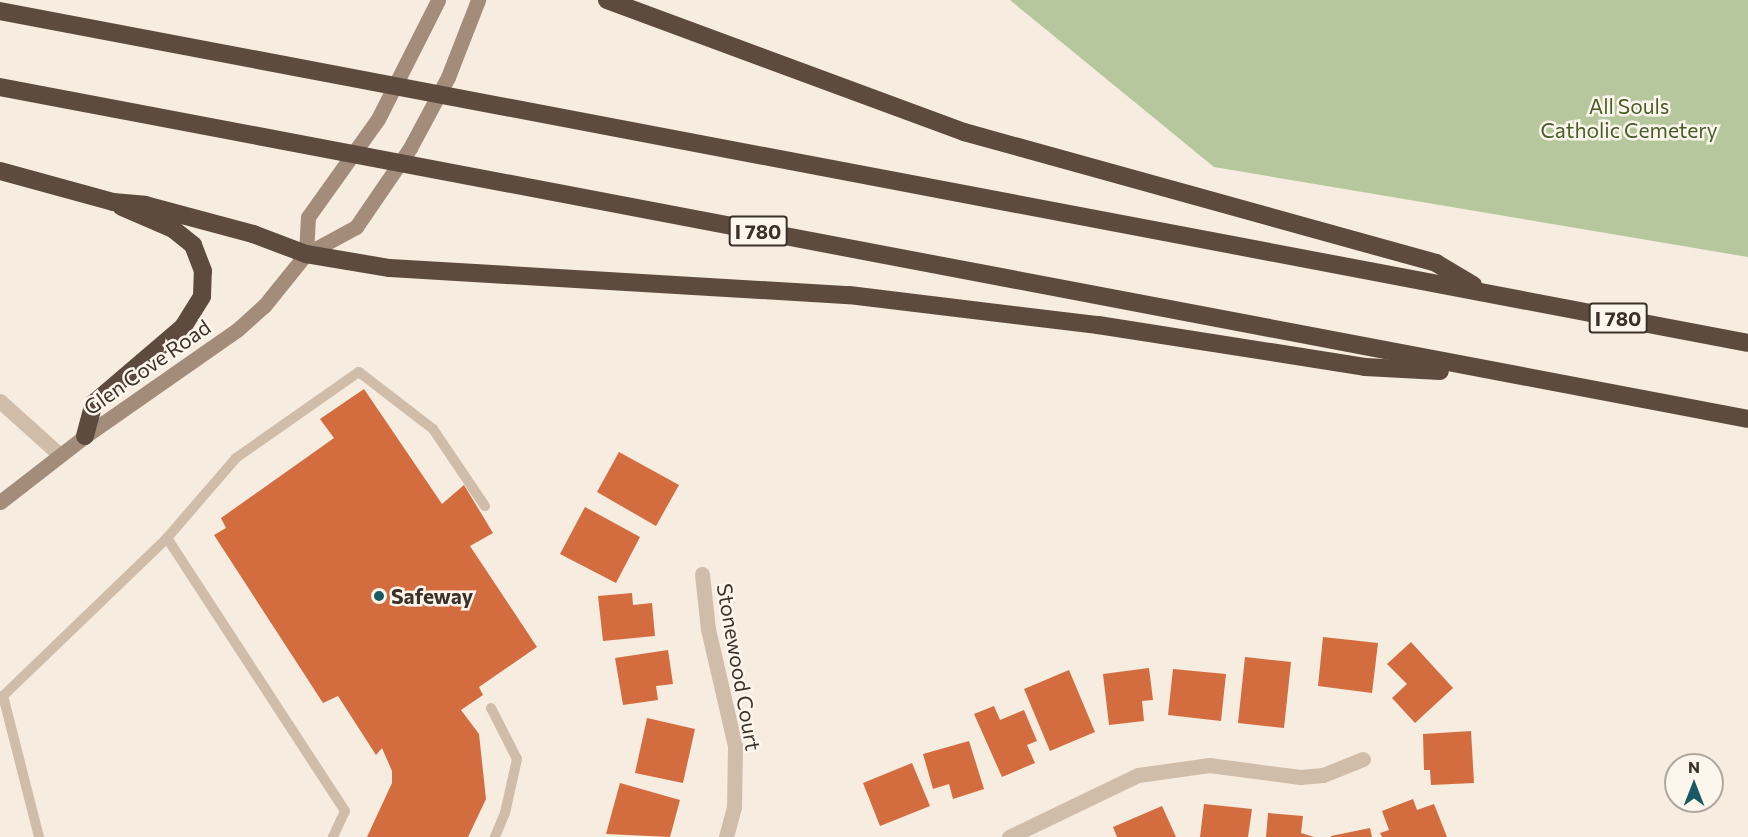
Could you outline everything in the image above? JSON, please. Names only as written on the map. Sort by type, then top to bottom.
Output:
[{"type":"highway","points":[[607,0],[633,4],[964,132],[1436,263],[1488,293]]},
{"type":"highway","name":"I 780","points":[[0,10],[1748,343]]},
{"type":"highway","name":"I 780","points":[[0,87],[1748,419]]},
{"type":"highway","points":[[0,171],[113,202],[156,208],[253,234],[306,254],[390,268],[849,295],[941,304],[1365,367],[1516,376]]},
{"type":"highway","points":[[85,436],[94,403],[183,327],[202,296],[203,271],[193,245],[173,229],[113,202]]},
{"type":"main road","points":[[306,254],[308,217],[378,119],[438,0]]},
{"type":"main road","name":"Glen Cove Road","points":[[0,502],[85,436],[237,330],[264,306],[306,254],[357,227],[410,148],[448,77],[477,2]]},
{"type":"street","points":[[0,401],[60,455]]},
{"type":"street","name":"Stonewood Court","points":[[702,574],[712,651],[735,746],[731,835]]},
{"type":"street","points":[[1014,836],[1138,775],[1209,765],[1300,777],[1323,775],[1363,759]]},
{"type":"lane","points":[[39,837],[3,696],[167,538],[236,458],[359,372],[433,429],[485,506]]},
{"type":"lane","points":[[167,538],[345,811],[333,837]]},
{"type":"lane","points":[[491,708],[517,759],[505,813],[495,837]]},
{"type":"green space","name":"All Souls Catholic Cemetery","points":[[1010,0],[1748,0],[1748,257],[1214,167]]},
{"type":"building","name":"Safeway","points":[[364,389],[442,504],[464,485],[493,533],[470,546],[537,647],[479,687],[483,695],[461,710],[479,734],[486,799],[468,837],[367,837],[392,783],[392,771],[382,748],[376,755],[338,696],[323,703],[214,535],[226,528],[221,518],[334,438],[320,419]]},
{"type":"building","points":[[619,452],[679,485],[656,526],[597,492]]},
{"type":"building","points":[[585,507],[640,537],[616,583],[560,554]]},
{"type":"building","points":[[632,593],[633,605],[652,603],[655,636],[603,641],[598,596]]},
{"type":"building","points":[[1323,637],[1378,643],[1372,693],[1318,686]]},
{"type":"building","points":[[1411,642],[1453,688],[1415,723],[1392,698],[1407,684],[1387,664]]},
{"type":"building","points":[[668,650],[673,684],[656,686],[658,700],[623,705],[615,658]]},
{"type":"building","points":[[1245,657],[1291,662],[1284,728],[1238,723]]},
{"type":"building","points":[[1149,668],[1153,700],[1142,701],[1144,721],[1109,725],[1103,674]]},
{"type":"building","points":[[1173,669],[1226,674],[1221,721],[1168,715]]},
{"type":"building","points":[[1069,670],[1095,732],[1050,751],[1024,689]]},
{"type":"building","points":[[994,706],[1000,720],[1024,710],[1037,741],[1027,745],[1035,763],[1002,777],[974,714]]},
{"type":"building","points":[[647,718],[695,729],[683,783],[635,773]]},
{"type":"building","points":[[1471,731],[1474,783],[1431,785],[1430,770],[1424,770],[1423,734]]},
{"type":"building","points":[[969,741],[984,789],[953,799],[949,784],[933,789],[923,754]]},
{"type":"building","points":[[912,763],[930,806],[880,826],[863,783]]},
{"type":"building","points":[[620,783],[680,800],[670,837],[606,834]]},
{"type":"building","points":[[1413,799],[1417,810],[1434,804],[1447,837],[1382,837],[1380,833],[1389,830],[1382,811]]},
{"type":"building","points":[[1204,804],[1252,809],[1248,837],[1200,837]]},
{"type":"building","points":[[1162,806],[1176,837],[1117,837],[1113,827]]},
{"type":"building","points":[[1268,813],[1303,816],[1301,833],[1314,837],[1266,837]]},
{"type":"building","points":[[1370,828],[1372,837],[1331,837],[1331,836]]},
{"type":"place","name":"Safeway","points":[[379,596]]}]
